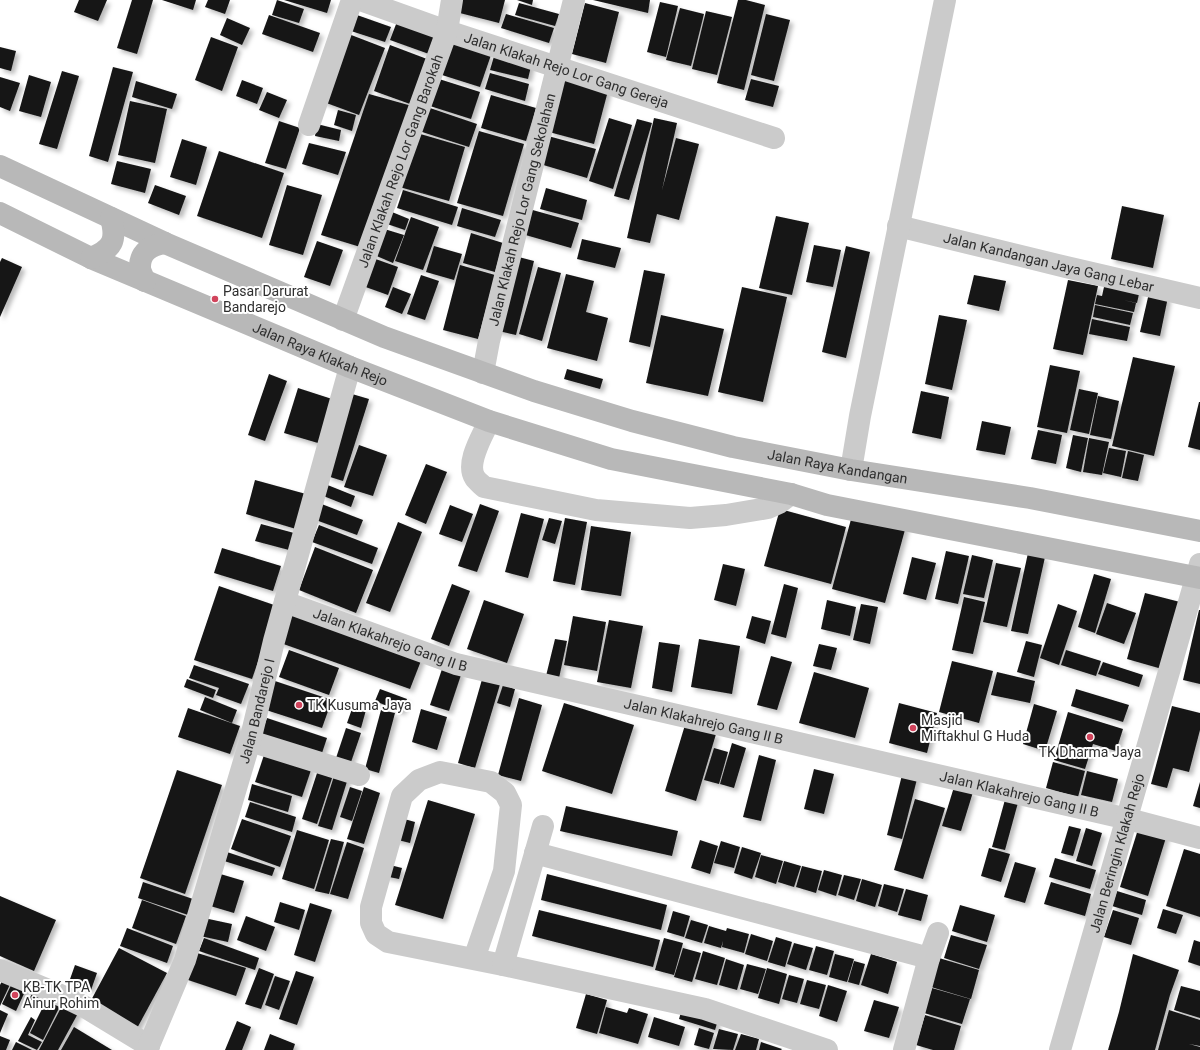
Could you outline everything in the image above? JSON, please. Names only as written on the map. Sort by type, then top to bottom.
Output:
[{"type":"main road","points":[[0,166],[165,243],[343,320],[384,337],[483,373]]},
{"type":"main road","name":"Jalan Raya Klakah Rejo","points":[[0,213],[91,258],[145,281],[350,367],[489,421]]},
{"type":"main road","points":[[91,258],[103,253],[112,243],[114,230],[111,218]]},
{"type":"main road","points":[[145,281],[140,268],[142,258],[147,250],[155,245],[165,243]]},
{"type":"main road","name":"Jalan Raya Kandangan","points":[[483,373],[534,391],[632,421],[733,447],[851,470],[1030,498],[1200,531]]},
{"type":"main road","points":[[489,421],[611,459],[790,494],[827,505],[1199,573]]},
{"type":"street","points":[[309,125],[352,0]]},
{"type":"street","name":"Jalan Klakah Rejo Lor Gang Gereja","points":[[360,0],[447,31],[774,138]]},
{"type":"street","name":"Jalan Klakah Rejo Lor Gang Barokah","points":[[343,320],[447,31],[452,0]]},
{"type":"street","name":"Jalan Klakah Rejo Lor Gang Sekolahan","points":[[483,373],[489,341],[574,0]]},
{"type":"street","points":[[851,470],[860,416],[898,226],[945,0]]},
{"type":"street","name":"Jalan Kandangan Jaya Gang Lebar","points":[[898,226],[1059,266],[1200,298]]},
{"type":"street","name":"Jalan Bandarejo I","points":[[148,1048],[185,960],[250,741],[274,641],[350,367]]},
{"type":"street","points":[[489,421],[473,457],[472,470],[475,478],[484,487],[596,510],[690,518],[726,515],[768,508],[779,504],[790,494]]},
{"type":"street","name":"Jalan Beringin Klakah Rejo","points":[[1060,1050],[1199,573]]},
{"type":"street","name":"Jalan Klakahrejo Gang II B","points":[[285,602],[456,664],[1128,819],[1200,838]]},
{"type":"street","points":[[250,741],[359,776]]},
{"type":"street","points":[[474,959],[504,871],[511,805],[505,793],[491,782],[440,772],[418,780],[402,796],[371,907],[371,923],[376,934],[388,942],[503,965],[705,1009],[827,1050]]},
{"type":"street","points":[[503,965],[543,826]]},
{"type":"street","points":[[535,853],[929,958]]},
{"type":"street","points":[[904,1050],[929,958],[938,933]]},
{"type":"street","points":[[0,970],[85,1007],[148,1048]]},
{"type":"building","points":[[79,0],[107,0],[98,21],[74,12]]},
{"type":"building","points":[[132,0],[153,0],[137,54],[117,48]]},
{"type":"building","points":[[162,0],[196,0],[193,10]]},
{"type":"building","points":[[208,0],[230,0],[225,14],[205,7]]},
{"type":"building","points":[[277,0],[304,9],[299,23],[272,15]]},
{"type":"building","points":[[284,0],[331,0],[327,13]]},
{"type":"building","points":[[455,0],[505,0],[499,23],[452,11]]},
{"type":"building","points":[[517,0],[533,0],[532,5]]},
{"type":"building","points":[[593,0],[650,0],[648,13]]},
{"type":"building","points":[[738,0],[746,0],[765,5],[744,90],[717,83]]},
{"type":"building","points":[[660,2],[678,6],[666,57],[647,52]]},
{"type":"building","points":[[519,3],[559,14],[555,26],[515,15]]},
{"type":"building","points":[[585,3],[619,12],[606,63],[572,54]]},
{"type":"building","points":[[680,8],[704,14],[691,66],[666,60]]},
{"type":"building","points":[[706,11],[732,17],[717,75],[692,69]]},
{"type":"building","points":[[506,14],[554,28],[549,43],[501,28]]},
{"type":"building","points":[[766,14],[790,20],[774,81],[751,75]]},
{"type":"building","points":[[269,15],[320,33],[313,52],[262,34]]},
{"type":"building","points":[[357,15],[391,27],[385,42],[351,31]]},
{"type":"building","points":[[227,18],[250,28],[242,45],[220,35]]},
{"type":"building","points":[[398,19],[437,33],[429,54],[390,40]]},
{"type":"building","points":[[346,33],[385,48],[359,115],[321,101]]},
{"type":"building","points":[[211,37],[238,47],[222,91],[195,80]]},
{"type":"building","points":[[452,42],[491,55],[480,87],[442,75]]},
{"type":"building","points":[[390,45],[427,59],[410,104],[374,91]]},
{"type":"building","points":[[0,47],[16,51],[11,71],[0,68]]},
{"type":"building","points":[[495,53],[532,62],[528,79],[490,70]]},
{"type":"building","points":[[113,67],[133,72],[108,162],[89,156]]},
{"type":"building","points":[[62,71],[79,76],[57,149],[39,144]]},
{"type":"building","points":[[490,73],[529,84],[525,101],[485,89]]},
{"type":"building","points":[[29,75],[51,82],[41,117],[19,111]]},
{"type":"building","points":[[564,75],[609,87],[594,144],[549,132]]},
{"type":"building","points":[[0,77],[20,83],[10,111],[0,107]]},
{"type":"building","points":[[439,79],[480,92],[471,119],[430,106]]},
{"type":"building","points":[[751,79],[779,86],[773,107],[745,100]]},
{"type":"building","points":[[242,80],[263,88],[257,104],[236,96]]},
{"type":"building","points":[[136,81],[177,94],[172,109],[132,97]]},
{"type":"building","points":[[267,92],[287,100],[279,118],[259,110]]},
{"type":"building","points":[[369,94],[412,106],[367,249],[321,235]]},
{"type":"building","points":[[491,95],[536,108],[526,141],[481,128]]},
{"type":"building","points":[[130,101],[167,109],[155,163],[118,155]]},
{"type":"building","points":[[427,107],[477,124],[469,147],[419,131]]},
{"type":"building","points":[[338,110],[356,115],[352,131],[334,125]]},
{"type":"building","points":[[609,118],[632,125],[613,189],[589,181]]},
{"type":"building","points":[[654,118],[677,123],[662,190],[676,138],[699,144],[679,220],[657,214],[650,243],[627,238]]},
{"type":"building","points":[[637,119],[652,123],[629,200],[614,196]]},
{"type":"building","points":[[279,121],[300,128],[286,169],[265,163]]},
{"type":"building","points":[[317,124],[341,130],[339,141],[315,136]]},
{"type":"building","points":[[479,131],[524,144],[503,216],[457,203]]},
{"type":"building","points":[[417,133],[465,147],[449,201],[396,186]]},
{"type":"building","points":[[548,136],[596,149],[587,178],[540,164]]},
{"type":"building","points":[[182,139],[207,147],[196,185],[170,177]]},
{"type":"building","points":[[309,143],[346,152],[338,175],[302,164]]},
{"type":"building","points":[[219,151],[284,173],[262,238],[197,216]]},
{"type":"building","points":[[117,161],[151,169],[145,193],[111,184]]},
{"type":"building","points":[[155,185],[186,196],[179,215],[148,203]]},
{"type":"building","points":[[287,185],[322,195],[303,255],[269,245]]},
{"type":"building","points":[[546,188],[587,200],[582,220],[540,209]]},
{"type":"building","points":[[403,190],[458,207],[452,225],[397,208]]},
{"type":"building","points":[[1122,206],[1164,215],[1153,268],[1111,259]]},
{"type":"building","points":[[462,208],[501,220],[495,237],[457,226]]},
{"type":"building","points":[[529,209],[579,223],[571,248],[522,234]]},
{"type":"building","points":[[392,212],[409,219],[405,230],[387,224]]},
{"type":"building","points":[[776,216],[809,223],[792,295],[759,288]]},
{"type":"building","points":[[411,217],[439,227],[423,270],[395,261]]},
{"type":"building","points":[[381,228],[404,235],[393,263],[372,254]]},
{"type":"building","points":[[471,233],[503,243],[495,272],[463,263]]},
{"type":"building","points":[[582,239],[621,248],[615,268],[577,259]]},
{"type":"building","points":[[317,241],[343,250],[330,286],[304,277]]},
{"type":"building","points":[[814,245],[841,250],[833,287],[806,282]]},
{"type":"building","points":[[434,246],[462,254],[454,280],[426,272]]},
{"type":"building","points":[[846,246],[870,252],[846,358],[822,352]]},
{"type":"building","points":[[511,255],[534,261],[516,335],[494,330]]},
{"type":"building","points":[[370,257],[398,267],[388,295],[360,285]]},
{"type":"building","points":[[2,258],[22,267],[0,317],[0,262]]},
{"type":"building","points":[[460,265],[495,275],[478,339],[443,330]]},
{"type":"building","points":[[538,267],[561,273],[542,341],[519,334]]},
{"type":"building","points":[[644,270],[665,274],[650,347],[629,342]]},
{"type":"building","points":[[566,274],[594,281],[586,312],[608,318],[597,361],[547,348]]},
{"type":"building","points":[[421,275],[439,281],[425,320],[407,314]]},
{"type":"building","points":[[974,275],[1006,281],[999,311],[967,304]]},
{"type":"building","points":[[1106,278],[1141,285],[1137,303],[1123,300],[1136,303],[1134,312],[1095,304],[1097,295],[1102,296]]},
{"type":"building","points":[[1068,280],[1098,286],[1083,355],[1053,349]]},
{"type":"building","points":[[393,287],[411,294],[402,314],[385,307]]},
{"type":"building","points":[[742,287],[787,297],[763,402],[718,392]]},
{"type":"building","points":[[1149,293],[1168,297],[1160,336],[1140,332]]},
{"type":"building","points":[[1095,305],[1133,313],[1130,325],[1093,317]]},
{"type":"building","points":[[661,315],[724,329],[708,396],[646,383]]},
{"type":"building","points":[[939,315],[967,320],[952,390],[925,384]]},
{"type":"building","points":[[1092,319],[1130,327],[1127,341],[1089,334]]},
{"type":"building","points":[[1133,357],[1175,366],[1154,456],[1112,446]]},
{"type":"building","points":[[1050,365],[1080,371],[1067,433],[1037,427]]},
{"type":"building","points":[[567,369],[603,379],[600,389],[564,379]]},
{"type":"building","points":[[269,374],[287,381],[265,441],[248,435]]},
{"type":"building","points":[[298,388],[332,399],[318,443],[284,433]]},
{"type":"building","points":[[1079,389],[1098,393],[1089,434],[1070,430]]},
{"type":"building","points":[[921,391],[949,397],[941,439],[912,433]]},
{"type":"building","points":[[352,394],[369,399],[343,481],[327,476]]},
{"type":"building","points":[[1098,396],[1119,401],[1111,439],[1090,435]]},
{"type":"building","points":[[1200,402],[1200,450],[1188,447]]},
{"type":"building","points":[[982,421],[1011,427],[1005,455],[976,450]]},
{"type":"building","points":[[1038,430],[1062,435],[1056,464],[1031,459]]},
{"type":"building","points":[[1073,435],[1088,438],[1081,472],[1066,468]]},
{"type":"building","points":[[1089,438],[1109,442],[1102,475],[1083,472]]},
{"type":"building","points":[[359,445],[387,455],[373,496],[344,487]]},
{"type":"building","points":[[1109,448],[1126,451],[1121,477],[1103,473]]},
{"type":"building","points":[[1128,451],[1144,455],[1138,481],[1122,478]]},
{"type":"building","points":[[426,464],[447,472],[426,524],[405,515]]},
{"type":"building","points":[[255,480],[306,494],[296,529],[246,514]]},
{"type":"building","points":[[325,484],[355,496],[351,507],[321,495]]},
{"type":"building","points":[[319,503],[363,520],[357,535],[313,519]]},
{"type":"building","points":[[480,504],[499,511],[477,572],[458,566]]},
{"type":"building","points":[[450,505],[473,514],[462,542],[439,534]]},
{"type":"building","points":[[780,509],[846,527],[831,584],[764,566]]},
{"type":"building","points":[[853,512],[906,526],[885,603],[832,589]]},
{"type":"building","points":[[521,513],[544,519],[528,578],[505,572]]},
{"type":"building","points":[[549,518],[562,521],[555,544],[542,540]]},
{"type":"building","points":[[565,518],[587,522],[575,585],[553,581]]},
{"type":"building","points":[[398,522],[422,532],[390,612],[366,603]]},
{"type":"building","points":[[261,524],[294,533],[289,550],[255,541]]},
{"type":"building","points":[[319,525],[378,548],[372,564],[312,542]]},
{"type":"building","points":[[591,526],[631,532],[621,596],[581,590]]},
{"type":"building","points":[[315,547],[373,570],[356,613],[299,590]]},
{"type":"building","points":[[222,548],[281,566],[273,591],[214,573]]},
{"type":"building","points":[[946,551],[969,556],[958,604],[935,599]]},
{"type":"building","points":[[1028,553],[1045,557],[1028,634],[1011,631]]},
{"type":"building","points":[[972,555],[993,560],[984,598],[963,594]]},
{"type":"building","points":[[912,557],[936,563],[926,600],[903,594]]},
{"type":"building","points":[[996,563],[1021,568],[1007,627],[983,622]]},
{"type":"building","points":[[723,564],[745,569],[736,606],[714,600]]},
{"type":"building","points":[[1094,574],[1111,579],[1095,633],[1078,627]]},
{"type":"building","points":[[452,584],[470,591],[449,646],[431,639]]},
{"type":"building","points":[[784,584],[798,588],[786,638],[771,634]]},
{"type":"building","points":[[219,586],[277,606],[252,679],[194,660]]},
{"type":"building","points":[[1145,593],[1180,602],[1162,669],[1127,659]]},
{"type":"building","points":[[964,597],[985,602],[973,654],[952,650]]},
{"type":"building","points":[[484,600],[524,614],[507,663],[467,649]]},
{"type":"building","points":[[827,600],[856,607],[850,636],[821,629]]},
{"type":"building","points":[[1107,603],[1136,613],[1124,644],[1096,634]]},
{"type":"building","points":[[861,604],[878,607],[870,644],[853,640]]},
{"type":"building","points":[[1058,604],[1077,611],[1059,665],[1040,658]]},
{"type":"building","points":[[288,605],[424,653],[410,689],[275,641]]},
{"type":"building","points":[[1200,610],[1200,684],[1183,680]]},
{"type":"building","points":[[573,616],[606,622],[597,671],[564,665]]},
{"type":"building","points":[[752,616],[771,621],[765,644],[746,638]]},
{"type":"building","points":[[609,620],[643,626],[631,688],[597,682]]},
{"type":"building","points":[[555,639],[567,641],[559,678],[546,676]]},
{"type":"building","points":[[699,639],[740,646],[732,694],[691,687]]},
{"type":"building","points":[[1026,641],[1042,645],[1034,677],[1017,672]]},
{"type":"building","points":[[659,642],[680,645],[672,692],[652,688]]},
{"type":"building","points":[[819,644],[837,648],[831,670],[813,666]]},
{"type":"building","points":[[289,650],[339,668],[329,695],[279,677]]},
{"type":"building","points":[[1066,650],[1101,661],[1096,676],[1061,665]]},
{"type":"building","points":[[771,656],[792,662],[777,710],[757,705]]},
{"type":"building","points":[[952,661],[993,671],[979,723],[939,712]]},
{"type":"building","points":[[1103,662],[1143,675],[1139,687],[1098,674]]},
{"type":"building","points":[[194,665],[249,684],[241,704],[216,695],[219,688],[189,678]]},
{"type":"building","points":[[443,666],[462,672],[449,711],[430,705]]},
{"type":"building","points":[[814,672],[869,688],[855,738],[799,723]]},
{"type":"building","points":[[997,672],[1035,681],[1030,703],[991,695]]},
{"type":"building","points":[[483,676],[501,681],[475,768],[458,763]]},
{"type":"building","points":[[187,679],[216,690],[213,698],[184,687]]},
{"type":"building","name":"TK Kusuma Jaya","points":[[275,681],[332,700],[322,728],[266,710]]},
{"type":"building","points":[[503,685],[515,689],[510,707],[497,703]]},
{"type":"building","points":[[380,689],[407,699],[402,712],[375,701]]},
{"type":"building","points":[[1076,689],[1129,705],[1123,722],[1071,706]]},
{"type":"building","points":[[205,697],[237,710],[232,723],[200,710]]},
{"type":"building","points":[[519,698],[542,705],[521,781],[498,775]]},
{"type":"building","points":[[564,703],[634,725],[612,794],[542,771]]},
{"type":"building","name":"Masjid Miftakhul G Huda","points":[[899,703],[937,713],[927,753],[889,743]]},
{"type":"building","points":[[1034,704],[1057,711],[1045,751],[1023,744]]},
{"type":"building","points":[[353,706],[366,710],[361,728],[347,723]]},
{"type":"building","points":[[1172,706],[1200,713],[1200,730],[1189,772],[1173,768],[1167,788],[1151,784]]},
{"type":"building","points":[[188,708],[240,726],[230,754],[178,737]]},
{"type":"building","points":[[421,709],[447,717],[437,750],[412,742]]},
{"type":"building","points":[[381,710],[395,713],[379,773],[365,769]]},
{"type":"building","name":"TK Dharma Jaya","points":[[1068,712],[1123,729],[1116,751],[1093,744],[1085,769],[1054,760]]},
{"type":"building","points":[[267,718],[327,738],[320,759],[260,738]]},
{"type":"building","points":[[685,725],[716,734],[696,801],[665,791]]},
{"type":"building","points":[[346,728],[361,733],[350,765],[335,761]]},
{"type":"building","points":[[732,743],[746,748],[734,788],[720,784]]},
{"type":"building","points":[[714,748],[728,752],[719,784],[704,780]]},
{"type":"building","points":[[265,752],[312,767],[302,797],[255,782]]},
{"type":"building","points":[[759,755],[776,760],[761,821],[743,817]]},
{"type":"building","points":[[1053,762],[1085,771],[1078,797],[1046,788]]},
{"type":"building","points":[[319,767],[334,772],[317,824],[302,819]]},
{"type":"building","points":[[814,769],[834,774],[824,814],[804,809]]},
{"type":"building","points":[[177,770],[222,785],[185,894],[140,878]]},
{"type":"building","points":[[336,770],[349,775],[332,830],[318,826]]},
{"type":"building","points":[[903,771],[918,775],[902,839],[887,835]]},
{"type":"building","points":[[1087,771],[1118,779],[1112,802],[1081,795]]},
{"type":"building","points":[[1200,782],[1200,808],[1193,806]]},
{"type":"building","points":[[252,784],[292,796],[288,812],[248,800]]},
{"type":"building","points":[[350,787],[362,791],[352,821],[340,817]]},
{"type":"building","points":[[364,787],[380,793],[364,844],[347,839]]},
{"type":"building","points":[[954,787],[973,792],[961,831],[942,826]]},
{"type":"building","points":[[1006,796],[1019,799],[1005,850],[992,847]]},
{"type":"building","points":[[915,799],[945,808],[923,879],[894,870]]},
{"type":"building","points":[[428,800],[475,814],[443,919],[395,905]]},
{"type":"building","points":[[250,802],[296,817],[292,832],[245,817]]},
{"type":"building","points":[[566,806],[678,831],[672,856],[560,831]]},
{"type":"building","points":[[397,817],[415,822],[410,843],[390,838]]},
{"type":"building","points":[[242,819],[291,836],[280,867],[231,849]]},
{"type":"building","points":[[1140,823],[1168,831],[1148,896],[1120,887]]},
{"type":"building","points":[[1069,826],[1081,829],[1073,856],[1061,853]]},
{"type":"building","points":[[1086,828],[1102,833],[1092,866],[1076,861]]},
{"type":"building","points":[[297,830],[329,840],[314,889],[282,879]]},
{"type":"building","points":[[331,839],[344,842],[329,894],[315,891]]},
{"type":"building","points":[[700,840],[718,846],[710,874],[691,868]]},
{"type":"building","points":[[721,841],[740,847],[734,868],[714,863]]},
{"type":"building","points":[[347,842],[364,848],[348,899],[330,894]]},
{"type":"building","points":[[742,847],[761,853],[752,879],[734,873]]},
{"type":"building","points":[[989,848],[1010,854],[1001,882],[981,876]]},
{"type":"building","points":[[1184,849],[1200,854],[1200,917],[1166,906]]},
{"type":"building","points":[[224,851],[275,868],[272,876],[221,860]]},
{"type":"building","points":[[761,855],[783,861],[776,884],[755,877]]},
{"type":"building","points":[[1055,858],[1096,870],[1090,889],[1049,877]]},
{"type":"building","points":[[784,861],[801,866],[794,887],[778,882]]},
{"type":"building","points":[[1015,862],[1036,868],[1025,903],[1004,897]]},
{"type":"building","points":[[386,864],[402,868],[399,879],[384,876]]},
{"type":"building","points":[[802,866],[822,871],[816,893],[796,887]]},
{"type":"building","points":[[824,870],[842,875],[836,896],[818,890]]},
{"type":"building","points":[[217,873],[244,881],[234,913],[207,905]]},
{"type":"building","points":[[547,874],[667,905],[661,930],[541,900]]},
{"type":"building","points":[[844,875],[861,879],[854,900],[838,895]]},
{"type":"building","points":[[862,879],[882,885],[875,907],[856,901]]},
{"type":"building","points":[[143,882],[193,899],[188,915],[138,898]]},
{"type":"building","points":[[1051,882],[1091,894],[1085,916],[1044,904]]},
{"type":"building","points":[[884,884],[904,889],[897,912],[878,906]]},
{"type":"building","points":[[906,889],[928,895],[921,921],[898,915]]},
{"type":"building","points":[[1117,891],[1146,900],[1142,915],[1112,906]]},
{"type":"building","points":[[0,896],[56,920],[34,971],[0,956]]},
{"type":"building","points":[[142,900],[186,916],[176,944],[132,928]]},
{"type":"building","points":[[280,902],[305,910],[299,930],[274,922]]},
{"type":"building","points":[[310,903],[332,910],[315,962],[294,955]]},
{"type":"building","points":[[960,905],[995,915],[987,942],[952,931]]},
{"type":"building","points":[[1163,909],[1183,915],[1176,934],[1157,928]]},
{"type":"building","points":[[539,910],[660,940],[653,967],[532,936]]},
{"type":"building","points":[[1113,910],[1139,918],[1131,945],[1104,937]]},
{"type":"building","points":[[673,911],[690,916],[684,937],[667,932]]},
{"type":"building","points":[[246,916],[275,927],[266,951],[237,940]]},
{"type":"building","points":[[204,918],[232,924],[228,942],[200,936]]},
{"type":"building","points":[[691,920],[708,925],[702,943],[685,938]]},
{"type":"building","points":[[709,926],[726,931],[727,928],[749,934],[744,953],[722,947],[723,941],[721,948],[704,943]]},
{"type":"building","points":[[127,928],[173,946],[167,963],[120,946]]},
{"type":"building","points":[[751,934],[773,941],[767,961],[745,954]]},
{"type":"building","points":[[951,935],[987,945],[979,969],[944,958]]},
{"type":"building","points":[[776,937],[792,942],[785,967],[768,962]]},
{"type":"building","points":[[204,938],[259,958],[255,970],[199,951]]},
{"type":"building","points":[[664,938],[683,943],[674,975],[655,970]]},
{"type":"building","points":[[1194,940],[1200,942],[1200,966],[1188,962]]},
{"type":"building","points":[[794,943],[813,948],[806,970],[787,964]]},
{"type":"building","points":[[816,946],[834,951],[827,975],[809,970]]},
{"type":"building","points":[[119,948],[167,973],[135,1032],[88,1006]]},
{"type":"building","points":[[683,948],[701,953],[692,982],[674,977]]},
{"type":"building","points":[[703,951],[725,958],[717,985],[695,979]]},
{"type":"building","points":[[194,952],[246,968],[236,996],[185,979]]},
{"type":"building","points":[[835,954],[854,959],[847,982],[829,977]]},
{"type":"building","points":[[871,954],[897,962],[888,994],[861,985]]},
{"type":"building","points":[[1133,954],[1179,970],[1170,995],[1155,1050],[1108,1050],[1119,1012]]},
{"type":"building","points":[[939,958],[979,970],[971,999],[931,987]]},
{"type":"building","points":[[726,959],[744,965],[737,990],[719,985]]},
{"type":"building","points":[[854,961],[865,964],[859,985],[848,982]]},
{"type":"building","points":[[747,964],[766,969],[758,994],[740,989]]},
{"type":"building","points":[[75,965],[97,973],[91,990],[69,982]]},
{"type":"building","points":[[259,968],[274,974],[261,1009],[245,1004]]},
{"type":"building","points":[[767,968],[787,974],[779,1004],[758,998]]},
{"type":"building","points":[[296,971],[314,977],[297,1025],[279,1019]]},
{"type":"building","points":[[789,975],[804,979],[797,1003],[782,999]]},
{"type":"building","points":[[275,976],[290,981],[279,1010],[265,1005]]},
{"type":"building","points":[[4,977],[12,980],[0,1006],[0,985]]},
{"type":"building","name":"KB-TK TPA Ainur Rohim","points":[[14,979],[28,985],[16,1011],[2,1004]]},
{"type":"building","points":[[807,980],[826,985],[819,1009],[800,1004]]},
{"type":"building","points":[[37,985],[45,989],[37,1003],[29,999]]},
{"type":"building","points":[[828,985],[847,991],[837,1022],[819,1016]]},
{"type":"building","points":[[1181,986],[1200,991],[1200,1018],[1174,1010]]},
{"type":"building","points":[[932,988],[970,999],[962,1024],[924,1013]]},
{"type":"building","points":[[586,994],[607,1000],[597,1034],[576,1028]]},
{"type":"building","points":[[48,997],[61,1004],[43,1040],[30,1033]]},
{"type":"building","points":[[66,998],[82,1006],[58,1050],[39,1050]]},
{"type":"building","points":[[874,1000],[899,1007],[889,1038],[864,1031]]},
{"type":"building","points":[[606,1007],[627,1013],[629,1008],[648,1014],[638,1044],[599,1033]]},
{"type":"building","points":[[682,1009],[718,1020],[715,1030],[679,1019]]},
{"type":"building","points":[[0,1010],[8,1014],[0,1033]]},
{"type":"building","points":[[1169,1010],[1200,1020],[1200,1046],[1189,1044],[1200,1047],[1200,1050],[1158,1050]]},
{"type":"building","points":[[925,1015],[961,1026],[954,1050],[933,1050],[916,1045]]},
{"type":"building","points":[[31,1017],[35,1020],[28,1035],[42,1042],[37,1050],[18,1041]]},
{"type":"building","points":[[654,1017],[685,1027],[679,1046],[648,1037]]},
{"type":"building","points":[[237,1021],[251,1027],[242,1050],[225,1050]]},
{"type":"building","points":[[74,1027],[112,1050],[61,1050]]},
{"type":"building","points":[[699,1028],[714,1033],[709,1049],[694,1045]]},
{"type":"building","points":[[719,1029],[738,1034],[733,1050],[713,1049]]},
{"type":"building","points":[[270,1034],[295,1044],[293,1050],[264,1050]]},
{"type":"building","points":[[741,1034],[759,1039],[756,1050],[735,1050]]},
{"type":"building","points":[[0,1036],[10,1040],[6,1050],[0,1050]]},
{"type":"building","points":[[16,1042],[32,1050],[12,1050]]},
{"type":"building","points":[[761,1042],[782,1049],[759,1050]]},
{"type":"place","name":"Pasar Darurat Bandarejo","points":[[215,299]]},
{"type":"place","name":"TK Kusuma Jaya","points":[[299,705]]},
{"type":"place","name":"Masjid Miftakhul G Huda","points":[[913,728]]},
{"type":"place","name":"TK Dharma Jaya","points":[[1090,737]]},
{"type":"place","name":"KB-TK TPA Ainur Rohim","points":[[15,995]]}]
